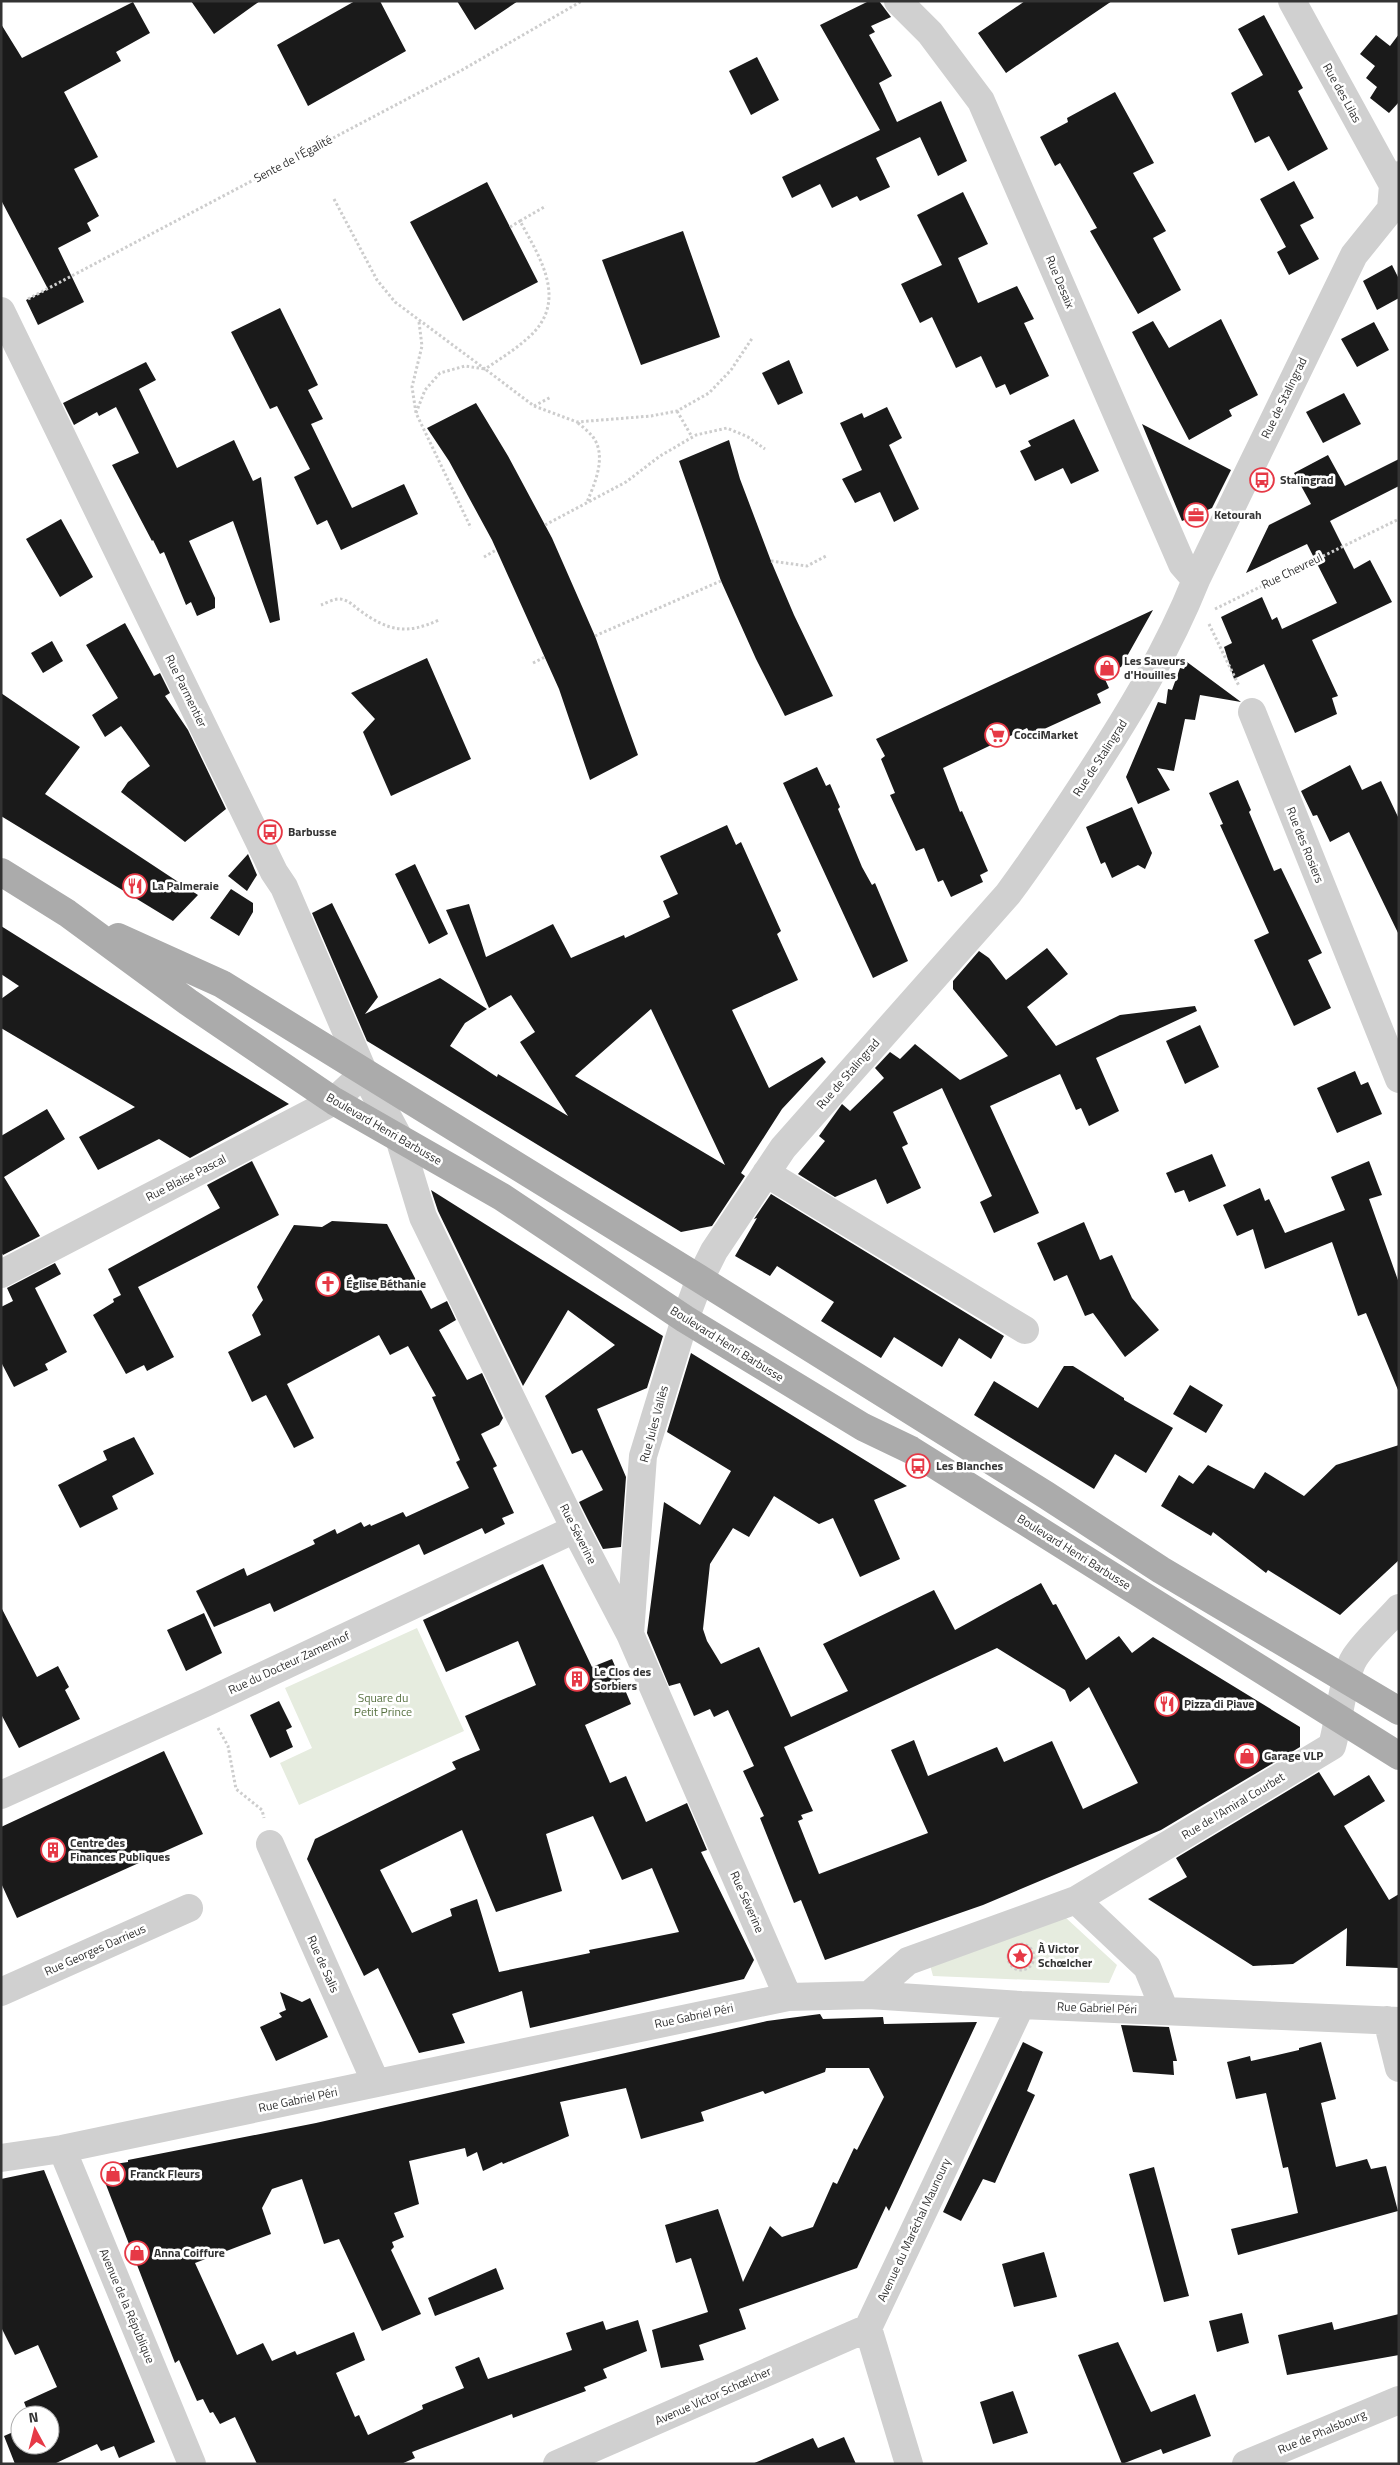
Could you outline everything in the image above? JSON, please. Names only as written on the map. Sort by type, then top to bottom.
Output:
[{"type":"main road","name":"Boulevard Henri Barbusse","points":[[1,872],[67,913],[188,1002],[334,1101],[502,1197],[685,1319],[863,1427],[911,1450],[1399,1756]]},
{"type":"main road","name":"Boulevard Henri Barbusse","points":[[67,913],[222,984],[700,1279],[1046,1495],[1161,1570],[1399,1711]]},
{"type":"street","name":"Rue Desaix","points":[[898,1],[930,33],[981,101],[1182,564],[1196,580]]},
{"type":"street","name":"Rue des Lilas","points":[[1292,1],[1395,197]]},
{"type":"street","name":"Rue de Stalingrad","points":[[700,1279],[714,1251],[783,1148],[1008,894],[1038,853],[1133,709],[1195,611],[1196,580],[1354,255],[1395,197]]},
{"type":"street","name":"Rue Parmentier","points":[[2,311],[270,863],[284,887],[364,1073]]},
{"type":"street","name":"Rue des Rosiers","points":[[1252,712],[1399,1080]]},
{"type":"street","name":"Rue Blaise Pascal","points":[[1,1274],[334,1101],[364,1073]]},
{"type":"street","name":"Rue Séverine","points":[[364,1073],[399,1138],[423,1217],[575,1529],[630,1634],[788,1997]]},
{"type":"street","points":[[766,1173],[1024,1330]]},
{"type":"street","name":"Rue Jules Vallès","points":[[630,1634],[643,1456],[685,1319],[700,1279]]},
{"type":"street","name":"Rue du Docteur Zamenhof","points":[[1,1795],[205,1703],[575,1529]]},
{"type":"street","name":"Rue de l'Amiral Courbet","points":[[869,1995],[908,1961],[1076,1900],[1332,1746],[1340,1719],[1346,1680],[1355,1658],[1399,1608]]},
{"type":"street","name":"Rue de Salis","points":[[270,1844],[376,2083]]},
{"type":"street","points":[[1076,1900],[1147,1967],[1165,2011]]},
{"type":"street","name":"Rue Georges Darrieus","points":[[1,1992],[188,1908]]},
{"type":"street","name":"Rue Gabriel Péri","points":[[1,2158],[62,2149],[788,1997],[869,1995],[1165,2011],[1393,2020]]},
{"type":"street","name":"Avenue du Maréchal Maunoury","points":[[868,2328],[1020,2004]]},
{"type":"street","points":[[1393,2020],[1399,2068]]},
{"type":"street","name":"Avenue de la République","points":[[62,2149],[192,2464]]},
{"type":"street","points":[[868,2328],[909,2464]]},
{"type":"street","name":"Avenue Victor Schœlcher","points":[[557,2464],[868,2328]]},
{"type":"street","name":"Rue de Phalsbourg","points":[[1246,2464],[1399,2400]]},
{"type":"path","name":"Sente de l'Égalité","points":[[2,311],[462,70],[582,1]]},
{"type":"path","points":[[334,199],[377,280],[395,302],[534,406],[577,422],[594,438],[600,461],[595,484],[587,503]]},
{"type":"path","points":[[510,227],[546,206]]},
{"type":"path","points":[[416,413],[425,390],[440,373],[465,366],[485,369],[530,336],[545,315],[550,294],[544,267],[520,221]]},
{"type":"path","points":[[419,321],[422,346],[412,387],[416,413],[471,528]]},
{"type":"path","points":[[577,422],[651,416],[677,411],[709,393],[731,370],[753,337]]},
{"type":"path","points":[[534,406],[551,396]]},
{"type":"path","points":[[677,411],[692,437]]},
{"type":"path","points":[[545,525],[626,482],[660,456],[692,437],[727,428],[748,437],[765,449]]},
{"type":"path","name":"Rue Chevreul","points":[[1195,611],[1399,519]]},
{"type":"path","points":[[484,558],[496,550]]},
{"type":"path","points":[[771,560],[807,566],[826,556]]},
{"type":"path","points":[[595,636],[722,581]]},
{"type":"path","points":[[321,605],[339,599],[348,601],[380,624],[400,630],[423,627],[439,620]]},
{"type":"path","points":[[1195,611],[1252,712]]},
{"type":"path","points":[[533,663],[545,657]]},
{"type":"path","points":[[205,1703],[228,1746],[236,1789],[262,1810],[270,1844]]},
{"type":"path","points":[[1023,1944],[1032,1949],[1034,1959],[1029,1967],[1019,1970],[1010,1964],[1008,1955],[1013,1946],[1023,1944]]},
{"type":"green space","name":"Square du Petit Prince","points":[[417,1628],[464,1731],[299,1805],[280,1763],[312,1748],[285,1688]]},
{"type":"green space","points":[[1065,1917],[1117,1965],[1109,1983],[933,1976],[930,1965]]},
{"type":"building","points":[[191,1],[260,1],[214,34]]},
{"type":"building","points":[[355,1],[380,1],[406,51],[308,106],[277,45]]},
{"type":"building","points":[[457,1],[518,1],[475,30]]},
{"type":"building","points":[[869,1],[879,1],[891,17],[871,26],[875,32],[869,35],[892,76],[879,83],[897,122],[941,101],[967,161],[938,176],[920,137],[876,158],[890,187],[860,201],[857,196],[832,208],[820,184],[792,198],[782,177],[880,130],[820,25]]},
{"type":"building","points":[[1025,1],[1112,1],[1006,73],[978,33]]},
{"type":"building","points":[[133,2],[150,33],[116,52],[121,61],[64,92],[98,157],[74,169],[99,216],[87,223],[91,231],[58,248],[84,302],[38,325],[26,300],[48,289],[1,200],[1,24],[22,58]]},
{"type":"building","points":[[1264,15],[1303,88],[1298,91],[1328,149],[1288,171],[1269,136],[1255,143],[1231,93],[1263,75],[1238,29]]},
{"type":"building","points":[[1399,34],[1399,102],[1389,113],[1370,98],[1377,87],[1366,78],[1375,66],[1360,54],[1376,35],[1390,46]]},
{"type":"building","points":[[757,57],[779,100],[751,115],[729,71]]},
{"type":"building","points":[[1115,92],[1154,163],[1133,173],[1166,231],[1153,238],[1181,290],[1138,314],[1090,231],[1097,228],[1060,163],[1055,166],[1040,137],[1068,122],[1067,118]]},
{"type":"building","points":[[1294,181],[1314,218],[1300,225],[1319,259],[1289,275],[1277,252],[1286,247],[1260,199]]},
{"type":"building","points":[[487,182],[538,282],[463,321],[410,222]]},
{"type":"building","points":[[963,192],[988,244],[958,258],[978,303],[1017,286],[1034,319],[1024,323],[1049,376],[1010,395],[1005,384],[996,388],[981,356],[956,368],[932,317],[920,323],[901,284],[942,265],[917,215]]},
{"type":"building","points":[[683,231],[720,337],[641,365],[602,260]]},
{"type":"building","points":[[1392,265],[1399,279],[1399,298],[1377,310],[1363,281]]},
{"type":"building","points":[[280,308],[318,385],[308,390],[323,419],[311,424],[352,508],[404,484],[418,514],[341,550],[327,520],[317,525],[294,477],[310,469],[277,406],[270,409],[231,332]]},
{"type":"building","points":[[1221,319],[1258,395],[1229,410],[1232,416],[1189,440],[1132,332],[1153,321],[1169,348]]},
{"type":"building","points":[[1374,322],[1389,350],[1357,367],[1341,339]]},
{"type":"building","points":[[789,360],[803,393],[778,405],[762,373]]},
{"type":"building","points":[[146,362],[156,380],[139,389],[177,468],[234,440],[253,481],[261,477],[280,620],[270,623],[233,521],[189,541],[215,598],[215,608],[197,616],[191,602],[186,605],[164,552],[160,554],[152,541],[112,465],[139,453],[116,407],[99,416],[97,412],[74,425],[63,403]]},
{"type":"building","points":[[1344,393],[1361,424],[1323,443],[1306,412]]},
{"type":"building","points":[[476,403],[508,456],[552,538],[595,636],[638,755],[590,780],[559,689],[492,540],[449,461],[427,428]]},
{"type":"building","points":[[887,407],[902,438],[889,445],[919,509],[894,522],[880,492],[855,503],[842,479],[862,470],[840,423],[862,413],[864,418]]},
{"type":"building","points":[[1074,419],[1099,471],[1071,484],[1063,468],[1035,481],[1020,451],[1031,446],[1028,441]]},
{"type":"building","points":[[1142,424],[1231,470],[1212,508],[1182,521]]},
{"type":"building","points":[[729,440],[740,479],[771,561],[794,615],[833,696],[785,716],[756,659],[721,581],[679,461]]},
{"type":"building","points":[[1328,455],[1345,486],[1399,459],[1399,486],[1330,521],[1354,569],[1370,560],[1392,602],[1312,640],[1338,696],[1332,698],[1337,714],[1295,733],[1264,664],[1234,679],[1224,647],[1232,643],[1221,617],[1262,597],[1272,620],[1277,617],[1282,629],[1337,603],[1307,544],[1246,573],[1269,525],[1311,504],[1294,473]]},
{"type":"building","points":[[61,519],[93,577],[60,597],[26,539]]},
{"type":"building","points":[[1153,610],[1121,667],[1103,675],[1109,688],[1097,694],[1101,703],[1031,735],[1027,728],[943,768],[960,812],[962,811],[988,871],[980,875],[983,882],[951,897],[943,880],[938,882],[924,848],[916,851],[890,795],[895,793],[881,759],[885,756],[876,739]]},
{"type":"building","points":[[125,623],[154,676],[160,673],[170,693],[165,696],[188,730],[226,809],[185,842],[121,792],[128,782],[150,766],[121,726],[105,737],[92,715],[118,698],[86,645]]},
{"type":"building","points":[[52,641],[63,661],[43,673],[31,653]]},
{"type":"building","points":[[427,658],[471,759],[391,796],[363,732],[375,719],[351,693]]},
{"type":"building","points":[[1187,662],[1241,702],[1200,695],[1195,720],[1185,719],[1174,771],[1157,768],[1170,790],[1138,804],[1126,777],[1158,702],[1166,704],[1168,689],[1172,690],[1180,668],[1184,669]]},
{"type":"building","points":[[1,693],[80,747],[45,794],[198,895],[173,921],[1,816]]},
{"type":"building","points":[[1350,765],[1362,790],[1381,781],[1399,819],[1399,935],[1349,832],[1330,842],[1317,815],[1313,816],[1301,791]]},
{"type":"building","points":[[817,767],[826,786],[830,784],[840,807],[838,809],[862,867],[872,885],[875,883],[908,961],[873,978],[783,783]]},
{"type":"building","points":[[1238,780],[1251,810],[1249,812],[1274,871],[1281,868],[1322,953],[1308,960],[1331,1008],[1294,1026],[1254,940],[1269,933],[1220,825],[1223,824],[1209,793]]},
{"type":"building","points":[[1132,807],[1152,853],[1145,869],[1138,865],[1112,878],[1105,862],[1101,864],[1086,827]]},
{"type":"building","points":[[727,825],[736,845],[741,842],[781,931],[777,934],[798,980],[732,1010],[769,1088],[822,1057],[826,1062],[782,1109],[741,1173],[745,1176],[712,1226],[681,1232],[367,1041],[312,913],[332,903],[378,997],[365,1014],[440,978],[487,1009],[465,1023],[450,1046],[497,1077],[498,1074],[568,1116],[520,1042],[535,1032],[511,995],[489,1008],[446,910],[469,904],[486,957],[553,924],[571,958],[624,935],[625,938],[670,917],[663,901],[678,894],[660,856]],"holes":[[[651,1009],[725,1165],[575,1076]]]},
{"type":"building","points":[[248,854],[257,875],[247,891],[228,876]]},
{"type":"building","points":[[415,864],[448,934],[429,944],[395,874]]},
{"type":"building","points":[[231,889],[253,903],[253,912],[239,936],[210,918]]},
{"type":"building","points":[[1,926],[289,1104],[190,1158],[159,1139],[98,1170],[79,1137],[135,1107],[1,1028],[1,999],[19,986],[1,974]]},
{"type":"building","points":[[1047,948],[1068,974],[1027,1007],[1056,1046],[1120,1015],[1195,1006],[1197,1011],[1096,1058],[1119,1111],[1089,1126],[1081,1108],[1076,1110],[1060,1074],[990,1106],[1039,1213],[994,1233],[980,1202],[992,1196],[942,1088],[893,1112],[908,1144],[902,1147],[921,1188],[887,1204],[876,1179],[835,1197],[798,1174],[825,1141],[819,1136],[842,1104],[850,1111],[884,1078],[875,1068],[890,1052],[900,1059],[915,1044],[960,1080],[1008,1056],[953,989],[953,981],[979,951],[989,958],[1006,980]]},
{"type":"building","points":[[1200,1025],[1219,1067],[1185,1084],[1166,1041]]},
{"type":"building","points":[[1355,1071],[1361,1085],[1368,1082],[1382,1114],[1337,1133],[1317,1088]]},
{"type":"building","points":[[47,1109],[65,1139],[4,1177],[40,1236],[3,1255],[1,1252],[1,1136]]},
{"type":"building","points":[[1212,1154],[1226,1186],[1189,1202],[1184,1190],[1175,1193],[1166,1173]]},
{"type":"building","points":[[252,1161],[279,1215],[138,1287],[174,1357],[147,1371],[144,1365],[126,1374],[93,1315],[114,1302],[113,1299],[121,1295],[108,1269],[220,1208],[207,1185]]},
{"type":"building","points":[[1369,1161],[1382,1195],[1369,1199],[1399,1283],[1398,1390],[1366,1313],[1358,1316],[1332,1242],[1265,1269],[1253,1229],[1237,1236],[1223,1205],[1260,1188],[1265,1201],[1269,1199],[1285,1233],[1345,1210],[1331,1177]]},
{"type":"building","points":[[431,1190],[663,1336],[647,1388],[597,1409],[626,1477],[621,1547],[603,1549],[589,1522],[579,1502],[603,1490],[582,1450],[572,1454],[545,1396],[615,1345],[568,1310],[523,1386],[438,1211]]},
{"type":"building","points":[[771,1194],[1004,1336],[991,1359],[959,1338],[942,1367],[894,1337],[881,1358],[821,1321],[834,1302],[777,1266],[770,1276],[735,1256],[757,1218],[754,1219]]},
{"type":"building","points":[[332,1221],[387,1224],[431,1309],[447,1301],[456,1320],[439,1330],[467,1380],[482,1373],[503,1418],[499,1425],[481,1434],[497,1466],[493,1468],[514,1513],[502,1518],[505,1524],[485,1534],[482,1528],[424,1555],[419,1544],[274,1612],[270,1603],[214,1627],[196,1591],[244,1568],[247,1576],[315,1544],[313,1540],[335,1529],[337,1534],[361,1522],[364,1527],[370,1524],[371,1526],[403,1512],[406,1517],[469,1488],[456,1462],[460,1460],[432,1397],[436,1396],[408,1346],[390,1355],[379,1335],[287,1384],[314,1438],[294,1448],[266,1395],[252,1402],[228,1352],[261,1335],[252,1315],[263,1300],[257,1287],[294,1225],[322,1227]]},
{"type":"building","points":[[1084,1222],[1100,1260],[1112,1255],[1132,1298],[1159,1330],[1125,1357],[1093,1313],[1085,1316],[1067,1275],[1054,1281],[1037,1243]]},
{"type":"building","points":[[55,1263],[61,1274],[35,1288],[67,1352],[45,1364],[48,1370],[14,1387],[1,1362],[1,1307],[13,1301],[7,1288]]},
{"type":"building","points":[[691,1353],[907,1486],[874,1500],[900,1559],[860,1577],[833,1518],[819,1524],[774,1496],[749,1537],[733,1528],[710,1564],[703,1629],[707,1641],[721,1664],[759,1647],[791,1717],[848,1691],[823,1644],[934,1590],[955,1630],[1041,1583],[1053,1605],[1056,1604],[1086,1660],[1119,1636],[1132,1653],[1153,1637],[1300,1727],[1300,1747],[1161,1830],[983,1905],[825,1960],[801,1900],[794,1903],[760,1818],[764,1816],[743,1771],[754,1766],[728,1710],[714,1717],[710,1709],[694,1716],[680,1683],[669,1686],[647,1633],[664,1502],[700,1525],[731,1471],[667,1432]],"holes":[[[997,1648],[1065,1690],[1070,1702],[1089,1687],[1138,1783],[1083,1809],[1052,1741],[1004,1762],[997,1747],[928,1776],[914,1740],[891,1750],[928,1833],[819,1874],[798,1821],[803,1819],[801,1815],[813,1811],[784,1747]]]},
{"type":"building","points":[[1064,1366],[1073,1366],[1124,1398],[1124,1400],[1173,1428],[1146,1473],[1115,1454],[1094,1489],[974,1415],[994,1381],[1038,1408]]},
{"type":"building","points":[[1190,1385],[1223,1405],[1206,1433],[1173,1414]]},
{"type":"building","points":[[134,1437],[154,1474],[112,1496],[118,1509],[80,1528],[58,1485],[107,1460],[103,1451]]},
{"type":"building","points":[[1399,1445],[1399,1560],[1340,1615],[1268,1570],[1266,1573],[1213,1532],[1211,1536],[1161,1506],[1179,1475],[1193,1484],[1208,1465],[1254,1489],[1265,1472],[1304,1496],[1336,1465]]},
{"type":"building","points":[[543,1564],[592,1667],[612,1659],[631,1704],[585,1725],[610,1783],[626,1776],[646,1822],[687,1803],[707,1850],[701,1852],[754,1960],[744,1979],[530,2028],[522,1991],[452,2014],[465,2043],[419,2053],[378,1968],[364,1976],[307,1859],[315,1839],[456,1769],[452,1762],[480,1750],[465,1716],[536,1685],[518,1641],[446,1672],[423,1620]],"holes":[[[593,1816],[622,1880],[652,1868],[679,1932],[589,1950],[590,1953],[499,1972],[477,1899],[450,1909],[452,1916],[412,1933],[380,1870],[462,1830],[496,1912],[562,1891],[546,1834]]]},
{"type":"building","points":[[1,1607],[37,1677],[58,1666],[69,1687],[65,1690],[80,1719],[19,1748],[1,1714]]},
{"type":"building","points":[[204,1613],[222,1653],[186,1671],[167,1630]]},
{"type":"building","points":[[279,1701],[292,1727],[286,1730],[293,1747],[270,1758],[250,1715]]},
{"type":"building","points":[[164,1751],[203,1834],[17,1918],[1,1883],[1,1827]]},
{"type":"building","points":[[1319,1772],[1334,1796],[1369,1775],[1385,1801],[1344,1826],[1389,1900],[1399,1894],[1399,1968],[1346,1966],[1347,1928],[1293,1964],[1253,1966],[1148,1899],[1187,1877],[1176,1858]]},
{"type":"building","points":[[280,1992],[302,2002],[310,1998],[328,2037],[276,2061],[260,2027],[282,2017],[279,2013],[286,2010]]},
{"type":"building","points":[[820,2014],[823,2019],[883,2017],[884,2024],[977,2022],[889,2211],[886,2206],[857,2268],[739,2309],[746,2329],[699,2345],[704,2360],[661,2368],[652,2330],[708,2312],[691,2258],[676,2263],[665,2225],[718,2209],[743,2282],[770,2226],[782,2237],[813,2227],[833,2182],[837,2184],[854,2148],[857,2150],[884,2097],[869,2068],[826,2068],[825,2072],[765,2094],[763,2091],[701,2112],[704,2121],[641,2139],[626,2088],[560,2102],[569,2136],[483,2171],[477,2152],[467,2157],[465,2148],[409,2161],[419,2204],[394,2213],[404,2237],[392,2242],[394,2247],[391,2250],[421,2314],[382,2331],[339,2239],[324,2244],[302,2179],[272,2189],[262,2208],[271,2234],[195,2263],[237,2355],[263,2343],[272,2361],[295,2351],[297,2355],[354,2332],[365,2360],[336,2373],[355,2417],[359,2415],[368,2435],[423,2409],[422,2405],[464,2388],[455,2367],[479,2357],[488,2379],[572,2350],[566,2333],[603,2321],[606,2330],[638,2320],[647,2351],[603,2369],[607,2378],[584,2387],[586,2391],[513,2418],[512,2414],[412,2452],[415,2458],[401,2464],[257,2464],[235,2417],[220,2424],[213,2412],[210,2413],[203,2399],[197,2401],[179,2360],[175,2363],[103,2177],[108,2165],[128,2162],[128,2160],[316,2123],[767,2021]]},
{"type":"building","points":[[1121,2025],[1169,2027],[1177,2061],[1173,2061],[1174,2075],[1133,2072]]},
{"type":"building","points":[[1023,2042],[1043,2052],[1027,2091],[1035,2095],[995,2183],[983,2179],[961,2221],[943,2212]]},
{"type":"building","points":[[1321,2042],[1336,2099],[1321,2103],[1336,2167],[1367,2159],[1371,2169],[1386,2166],[1398,2211],[1238,2255],[1231,2229],[1298,2213],[1288,2167],[1283,2168],[1266,2093],[1236,2099],[1227,2062],[1250,2056],[1251,2061],[1299,2050],[1299,2048]]},
{"type":"building","points":[[1154,2167],[1189,2296],[1164,2302],[1129,2174]]},
{"type":"building","points":[[44,2170],[155,2442],[119,2458],[114,2446],[101,2451],[97,2444],[54,2464],[15,2464],[11,2455],[60,2455],[60,2405],[25,2405],[24,2402],[57,2387],[38,2345],[15,2355],[1,2327],[1,2179]]},
{"type":"building","points":[[1044,2252],[1057,2297],[1014,2307],[1002,2264]]},
{"type":"building","points":[[496,2268],[504,2289],[435,2316],[428,2298]]},
{"type":"building","points":[[1242,2313],[1249,2343],[1217,2352],[1209,2321]]},
{"type":"building","points":[[1399,2314],[1399,2355],[1287,2375],[1278,2335],[1332,2322],[1334,2330]]},
{"type":"building","points":[[1118,2342],[1151,2412],[1195,2394],[1211,2436],[1163,2454],[1161,2449],[1122,2464],[1078,2355]]},
{"type":"building","points":[[1013,2391],[1028,2433],[993,2444],[980,2402]]},
{"type":"building","points":[[10,2433],[10,2451],[4,2436]]},
{"type":"building","points":[[844,2437],[856,2464],[752,2464],[813,2438],[818,2448]]},
{"type":"place","name":"Stalingrad","points":[[1262,480]]},
{"type":"place","name":"Ketourah","points":[[1196,515]]},
{"type":"place","name":"Les Saveurs d'Houilles","points":[[1107,668]]},
{"type":"place","name":"CocciMarket","points":[[997,735]]},
{"type":"place","name":"Barbusse","points":[[270,832]]},
{"type":"place","name":"La Palmeraie","points":[[135,886]]},
{"type":"place","name":"Église Béthanie","points":[[328,1284]]},
{"type":"place","name":"Les Blanches","points":[[918,1466]]},
{"type":"place","name":"Le Clos des Sorbiers","points":[[577,1679]]},
{"type":"place","name":"Pizza di Piave","points":[[1167,1704]]},
{"type":"place","name":"Garage VLP","points":[[1247,1756]]},
{"type":"place","name":"Centre des Finances Publiques","points":[[53,1850]]},
{"type":"place","name":"À Victor Schœlcher","points":[[1020,1956]]},
{"type":"place","name":"Franck Fleurs","points":[[113,2174]]},
{"type":"place","name":"Anna Coiffure","points":[[137,2253]]}]
